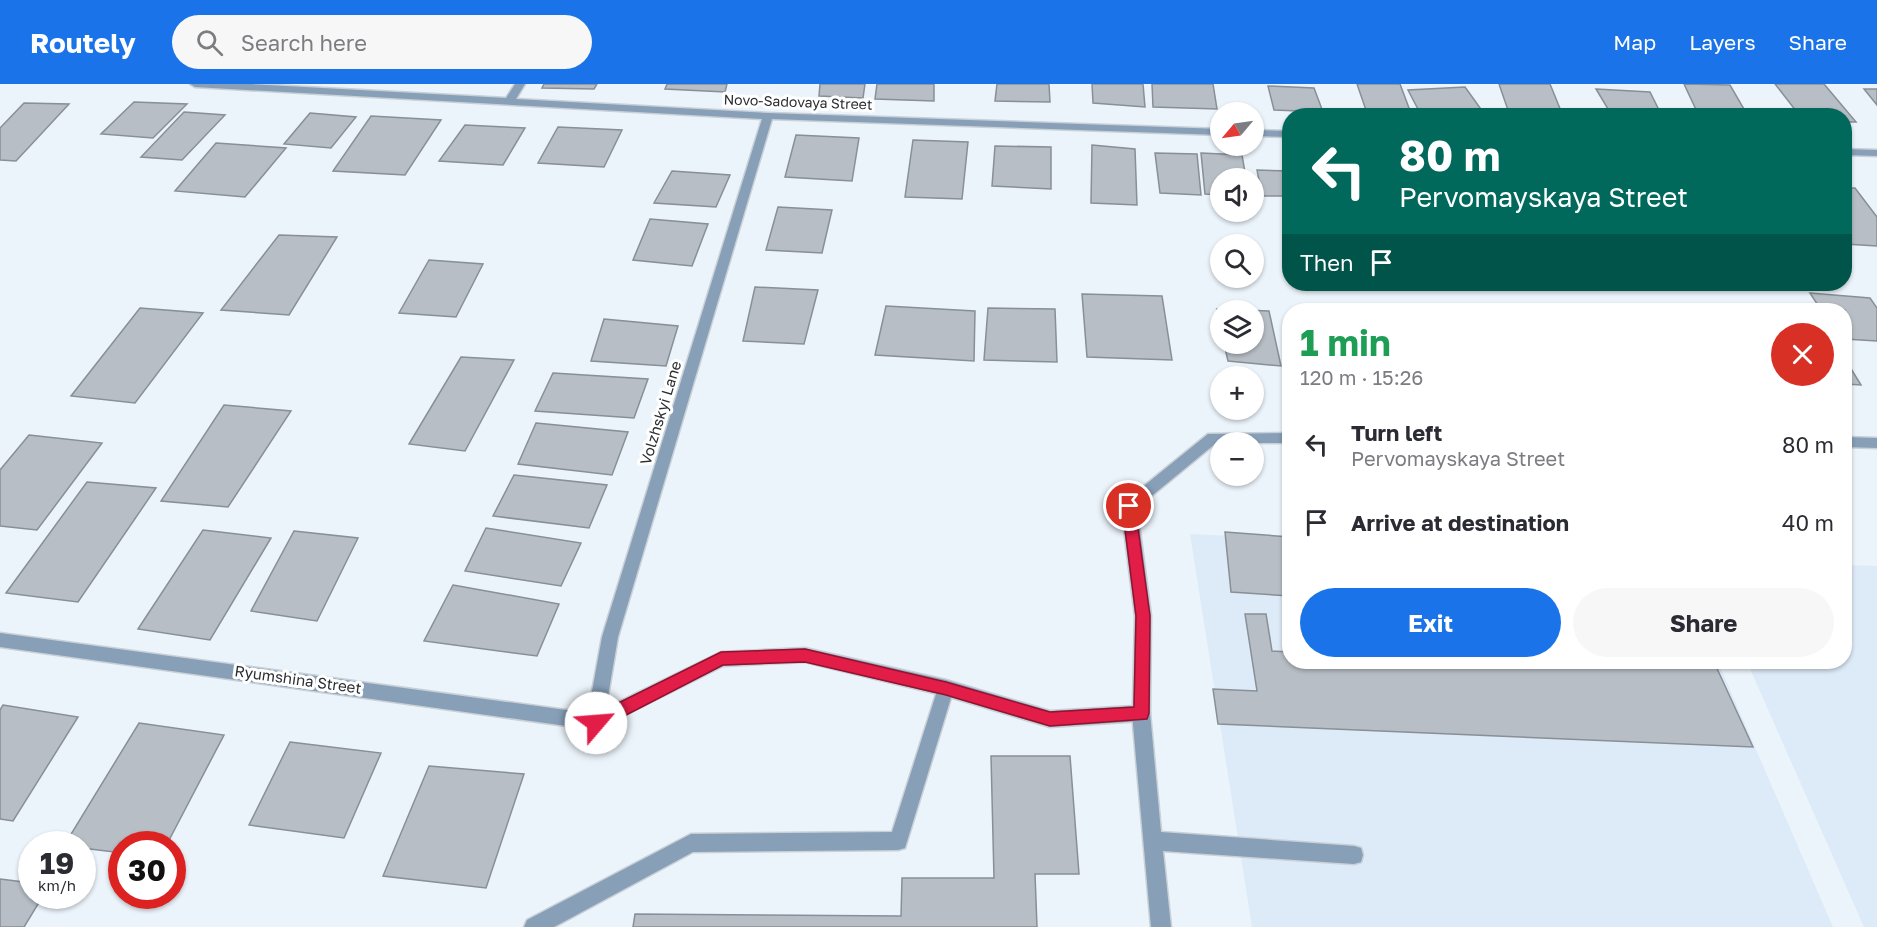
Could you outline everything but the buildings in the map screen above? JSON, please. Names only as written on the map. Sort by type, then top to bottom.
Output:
[{"type":"street","name":"Novo-Sadovaya Street","points":[[195,84],[768,116],[1210,132]]},
{"type":"street","points":[[510,100],[520,84]]},
{"type":"street","name":"Volzhskyi Lane","points":[[596,723],[610,638],[768,116]]},
{"type":"street","points":[[1264,133],[1282,134]]},
{"type":"street","points":[[1852,152],[1877,153]]},
{"type":"street","points":[[1161,927],[1141,713],[1143,616],[1129,506],[1213,438],[1282,438]]},
{"type":"street","points":[[1852,442],[1877,443]]},
{"type":"street","name":"Ryumshina Street","points":[[0,640],[596,723]]},
{"type":"street","points":[[596,723],[721,659],[805,656],[946,688],[1050,719],[1141,713]]},
{"type":"street","points":[[534,927],[691,843],[898,841],[946,688]]},
{"type":"street","points":[[1153,842],[1354,855]]},
{"type":"shaded area","points":[[1190,534],[1282,539],[1282,669],[1721,669],[1833,927],[1252,927]]},
{"type":"shaded area","points":[[1852,565],[1877,566],[1877,927],[1864,927],[1750,669],[1852,669]]},
{"type":"route","points":[[596,723],[721,659],[805,656],[946,688],[1050,719],[1141,713],[1143,616],[1129,506]]}]
